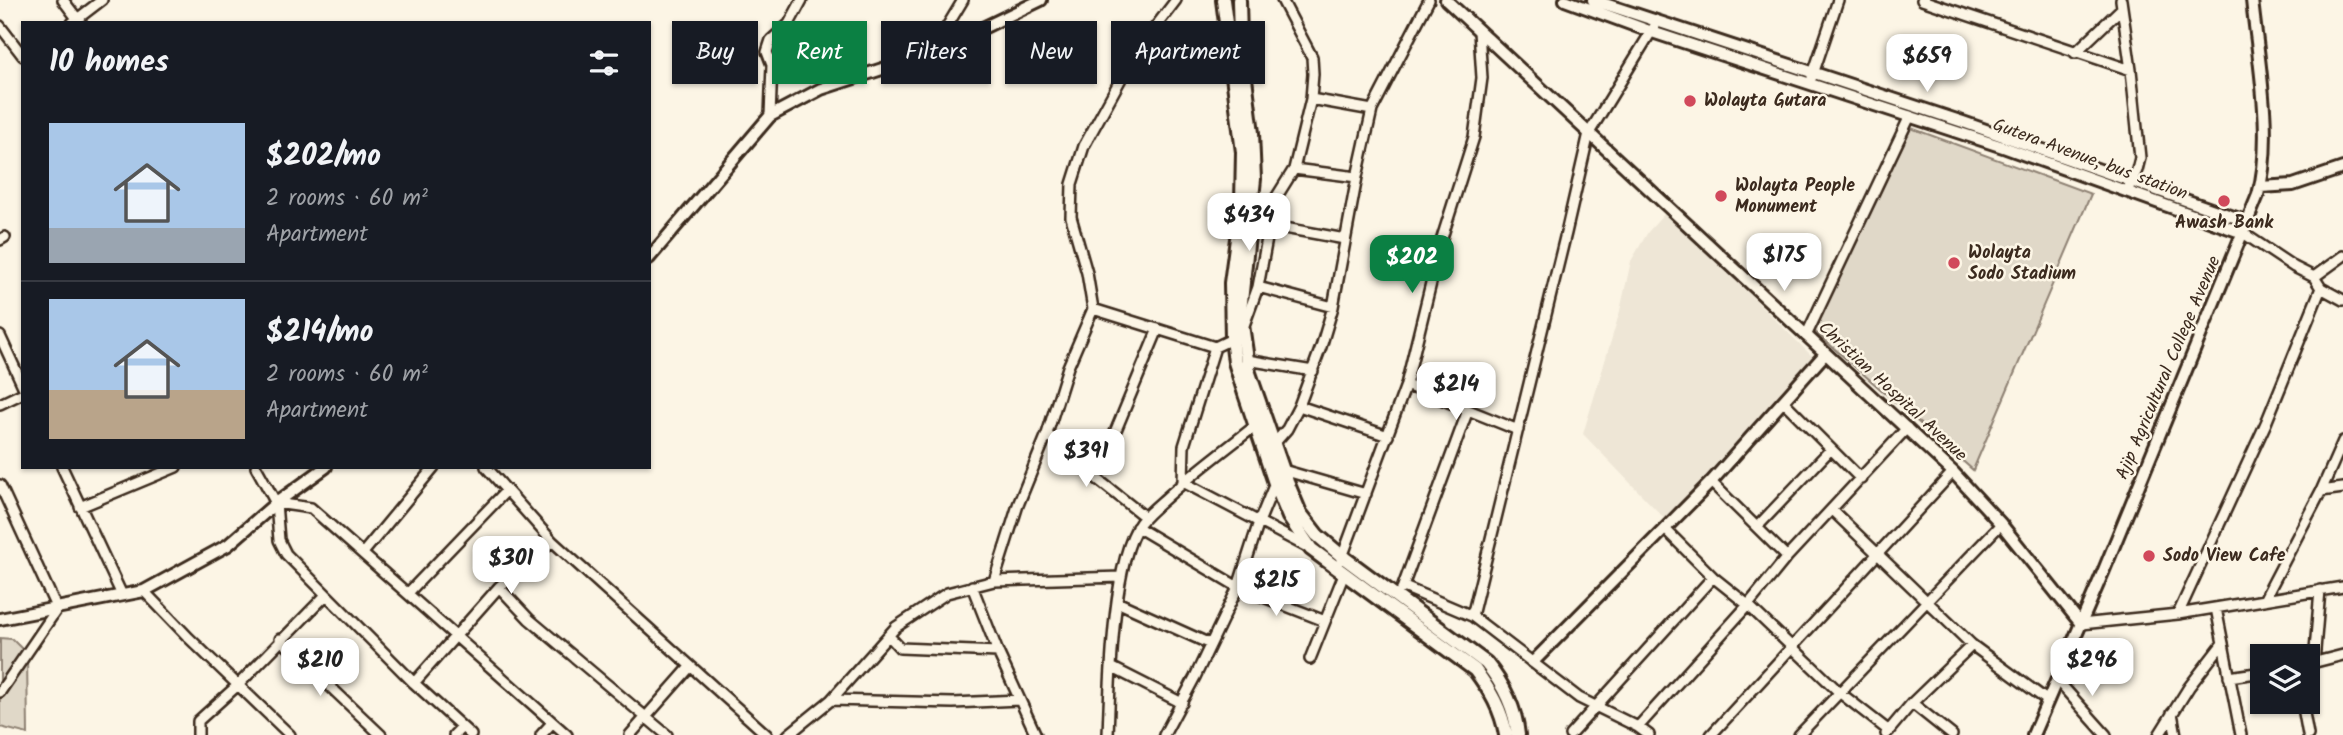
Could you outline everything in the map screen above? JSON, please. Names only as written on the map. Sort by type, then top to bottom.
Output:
[{"type":"highway","points":[[1223,0],[1247,203],[1231,283],[1232,339],[1235,362],[1255,426],[1283,470],[1300,513],[1341,566],[1475,670],[1500,710],[1506,735]]},
{"type":"highway","points":[[1239,0],[1240,39],[1252,133],[1241,291],[1242,330],[1249,373],[1269,447],[1275,483],[1289,517],[1311,549],[1341,566],[1401,592],[1486,663],[1499,678],[1510,700],[1518,735]]},
{"type":"main road","points":[[991,24],[1041,0]]},
{"type":"main road","name":"Christian Hospital Avenue","points":[[1446,0],[1953,472],[2001,524],[2081,624]]},
{"type":"main road","points":[[1565,0],[1963,122],[2129,187],[2246,228]]},
{"type":"main road","points":[[1593,0],[1654,27]]},
{"type":"main road","name":"Ajip Agricultural College Avenue","points":[[2033,735],[2246,228],[2260,187],[2264,141],[2252,0]]},
{"type":"main road","points":[[651,256],[770,116],[821,89],[881,69]]},
{"type":"main road","name":"Gutera Avenue, bus station","points":[[1812,77],[1910,116],[2129,187]]},
{"type":"main road","points":[[2260,187],[2293,185],[2343,168]]},
{"type":"main road","points":[[1533,662],[1711,482],[1825,354]]},
{"type":"main road","points":[[0,619],[144,591],[228,545],[276,503],[323,469]]},
{"type":"street","points":[[63,0],[76,21],[102,0]]},
{"type":"street","points":[[770,116],[772,65],[767,52],[771,40],[789,24],[802,0]]},
{"type":"street","points":[[951,21],[964,0]]},
{"type":"street","points":[[995,581],[1018,505],[1047,434],[1068,367],[1093,309],[1087,273],[1070,217],[1072,184],[1084,146],[1133,55],[1176,0]]},
{"type":"street","points":[[1242,330],[1258,287],[1274,201],[1294,169],[1311,99],[1312,57],[1282,0]]},
{"type":"street","points":[[1269,447],[1287,429],[1299,406],[1333,307],[1357,177],[1373,110],[1429,0]]},
{"type":"street","points":[[1812,77],[1838,0]]},
{"type":"street","points":[[1922,0],[2131,70]]},
{"type":"street","points":[[2075,53],[2121,4]]},
{"type":"street","points":[[2121,4],[2140,158],[2129,187]]},
{"type":"street","points":[[0,26],[21,53]]},
{"type":"street","points":[[1472,616],[1589,132],[1654,27]]},
{"type":"street","points":[[1310,659],[1406,385],[1442,238],[1474,137],[1482,78],[1479,31]]},
{"type":"street","points":[[1311,99],[1373,110]]},
{"type":"street","points":[[1806,336],[1910,116]]},
{"type":"street","points":[[1294,169],[1357,177]]},
{"type":"street","points":[[1247,203],[1274,201]]},
{"type":"street","points":[[1268,225],[1345,239]]},
{"type":"street","points":[[2246,228],[2294,267],[2314,277],[2321,288],[2343,300]]},
{"type":"street","points":[[2314,277],[2343,256]]},
{"type":"street","points":[[1258,287],[1333,307]]},
{"type":"street","points":[[2178,614],[2266,423],[2321,288]]},
{"type":"street","points":[[1093,309],[1215,347],[1232,339]]},
{"type":"street","points":[[1096,478],[1158,329]]},
{"type":"street","points":[[0,336],[21,382]]},
{"type":"street","points":[[1183,482],[1184,446],[1215,347]]},
{"type":"street","points":[[1247,360],[1313,370]]},
{"type":"street","points":[[1406,385],[1518,430]]},
{"type":"street","points":[[0,404],[21,394]]},
{"type":"street","points":[[1783,401],[1861,479]]},
{"type":"street","points":[[1299,406],[1388,436]]},
{"type":"street","points":[[1468,410],[1401,592],[1472,616],[1579,698],[1649,735]]},
{"type":"street","points":[[1108,735],[1117,602],[1121,577],[1138,527],[1145,517],[1183,482],[1255,426]]},
{"type":"street","points":[[1638,727],[1787,558],[1907,428]]},
{"type":"street","points":[[1047,434],[1145,517]]},
{"type":"street","points":[[2264,600],[2321,491],[2343,441]]},
{"type":"street","points":[[1757,527],[1831,449]]},
{"type":"street","points":[[63,469],[122,594]]},
{"type":"street","points":[[80,507],[171,469]]},
{"type":"street","points":[[257,469],[276,503],[279,540],[286,554],[471,735]]},
{"type":"street","points":[[363,553],[432,469]]},
{"type":"street","points":[[488,469],[552,541],[767,735]]},
{"type":"street","points":[[1283,470],[1366,494]]},
{"type":"street","points":[[1711,735],[1953,472]]},
{"type":"street","points":[[1183,482],[1311,549]]},
{"type":"street","points":[[1711,482],[1787,558]]},
{"type":"street","points":[[1164,735],[1238,587],[1275,483]]},
{"type":"street","points":[[0,485],[57,608],[0,692]]},
{"type":"street","points":[[2321,491],[2343,488]]},
{"type":"street","points":[[408,593],[507,490]]},
{"type":"street","points":[[276,503],[311,508],[567,735]]},
{"type":"street","points":[[1832,510],[1972,645],[2048,701]]},
{"type":"street","points":[[1799,735],[2001,524]]},
{"type":"street","points":[[1138,527],[1238,587],[1325,621]]},
{"type":"street","points":[[1665,529],[1713,577],[1748,605],[1792,649],[1887,733],[1912,703],[1972,645]]},
{"type":"street","points":[[414,682],[499,587],[552,541]]},
{"type":"street","points":[[791,734],[831,700],[896,627],[947,593],[995,581],[1121,577]]},
{"type":"street","points":[[1570,735],[1713,577]]},
{"type":"street","points":[[972,586],[998,652],[1036,735]]},
{"type":"street","points":[[499,587],[539,627],[667,735]]},
{"type":"street","points":[[2081,624],[2178,614],[2343,587]]},
{"type":"street","points":[[2313,644],[2319,590]]},
{"type":"street","points":[[144,591],[290,735]]},
{"type":"street","points":[[198,735],[198,721],[239,685],[280,639],[326,595]]},
{"type":"street","points":[[1117,602],[1210,645]]},
{"type":"street","points":[[2216,608],[2241,735]]},
{"type":"street","points":[[889,636],[900,648],[998,652]]},
{"type":"street","points":[[280,639],[374,733]]},
{"type":"street","points":[[2160,735],[2172,713],[2222,643]]},
{"type":"street","points":[[2320,661],[2343,655]]},
{"type":"street","points":[[630,735],[690,667]]},
{"type":"street","points":[[1112,668],[1182,703]]},
{"type":"street","points":[[2229,677],[2250,675]]},
{"type":"street","points":[[2057,680],[2106,735]]},
{"type":"street","points":[[831,700],[953,703],[1019,700]]},
{"type":"street","points":[[1912,703],[1952,735]]},
{"type":"street","points":[[2172,713],[2176,735]]},
{"type":"street","points":[[2304,714],[2308,735]]},
{"type":"street","points":[[541,735],[552,723]]},
{"type":"street","points":[[454,735],[462,727]]},
{"type":"shaded area","name":"Wolayta Sodo Stadium","points":[[1911,128],[2091,194],[1973,470],[1814,331]]},
{"type":"shaded area","points":[[1666,212],[1815,359],[1719,468],[1666,520],[1583,434],[1620,311],[1631,261],[1648,232]]},
{"type":"shaded area","points":[[0,638],[12,639],[27,654],[28,734],[0,727]]},
{"type":"place","name":"Wolayta Gutara","points":[[1690,101]]},
{"type":"place","name":"Wolayta People Monument","points":[[1721,196]]},
{"type":"place","name":"Awash Bank","points":[[2224,201]]},
{"type":"place","name":"Wolayta Sodo Stadium","points":[[1954,263]]},
{"type":"place","name":"Sodo View Cafe","points":[[2149,556]]}]
